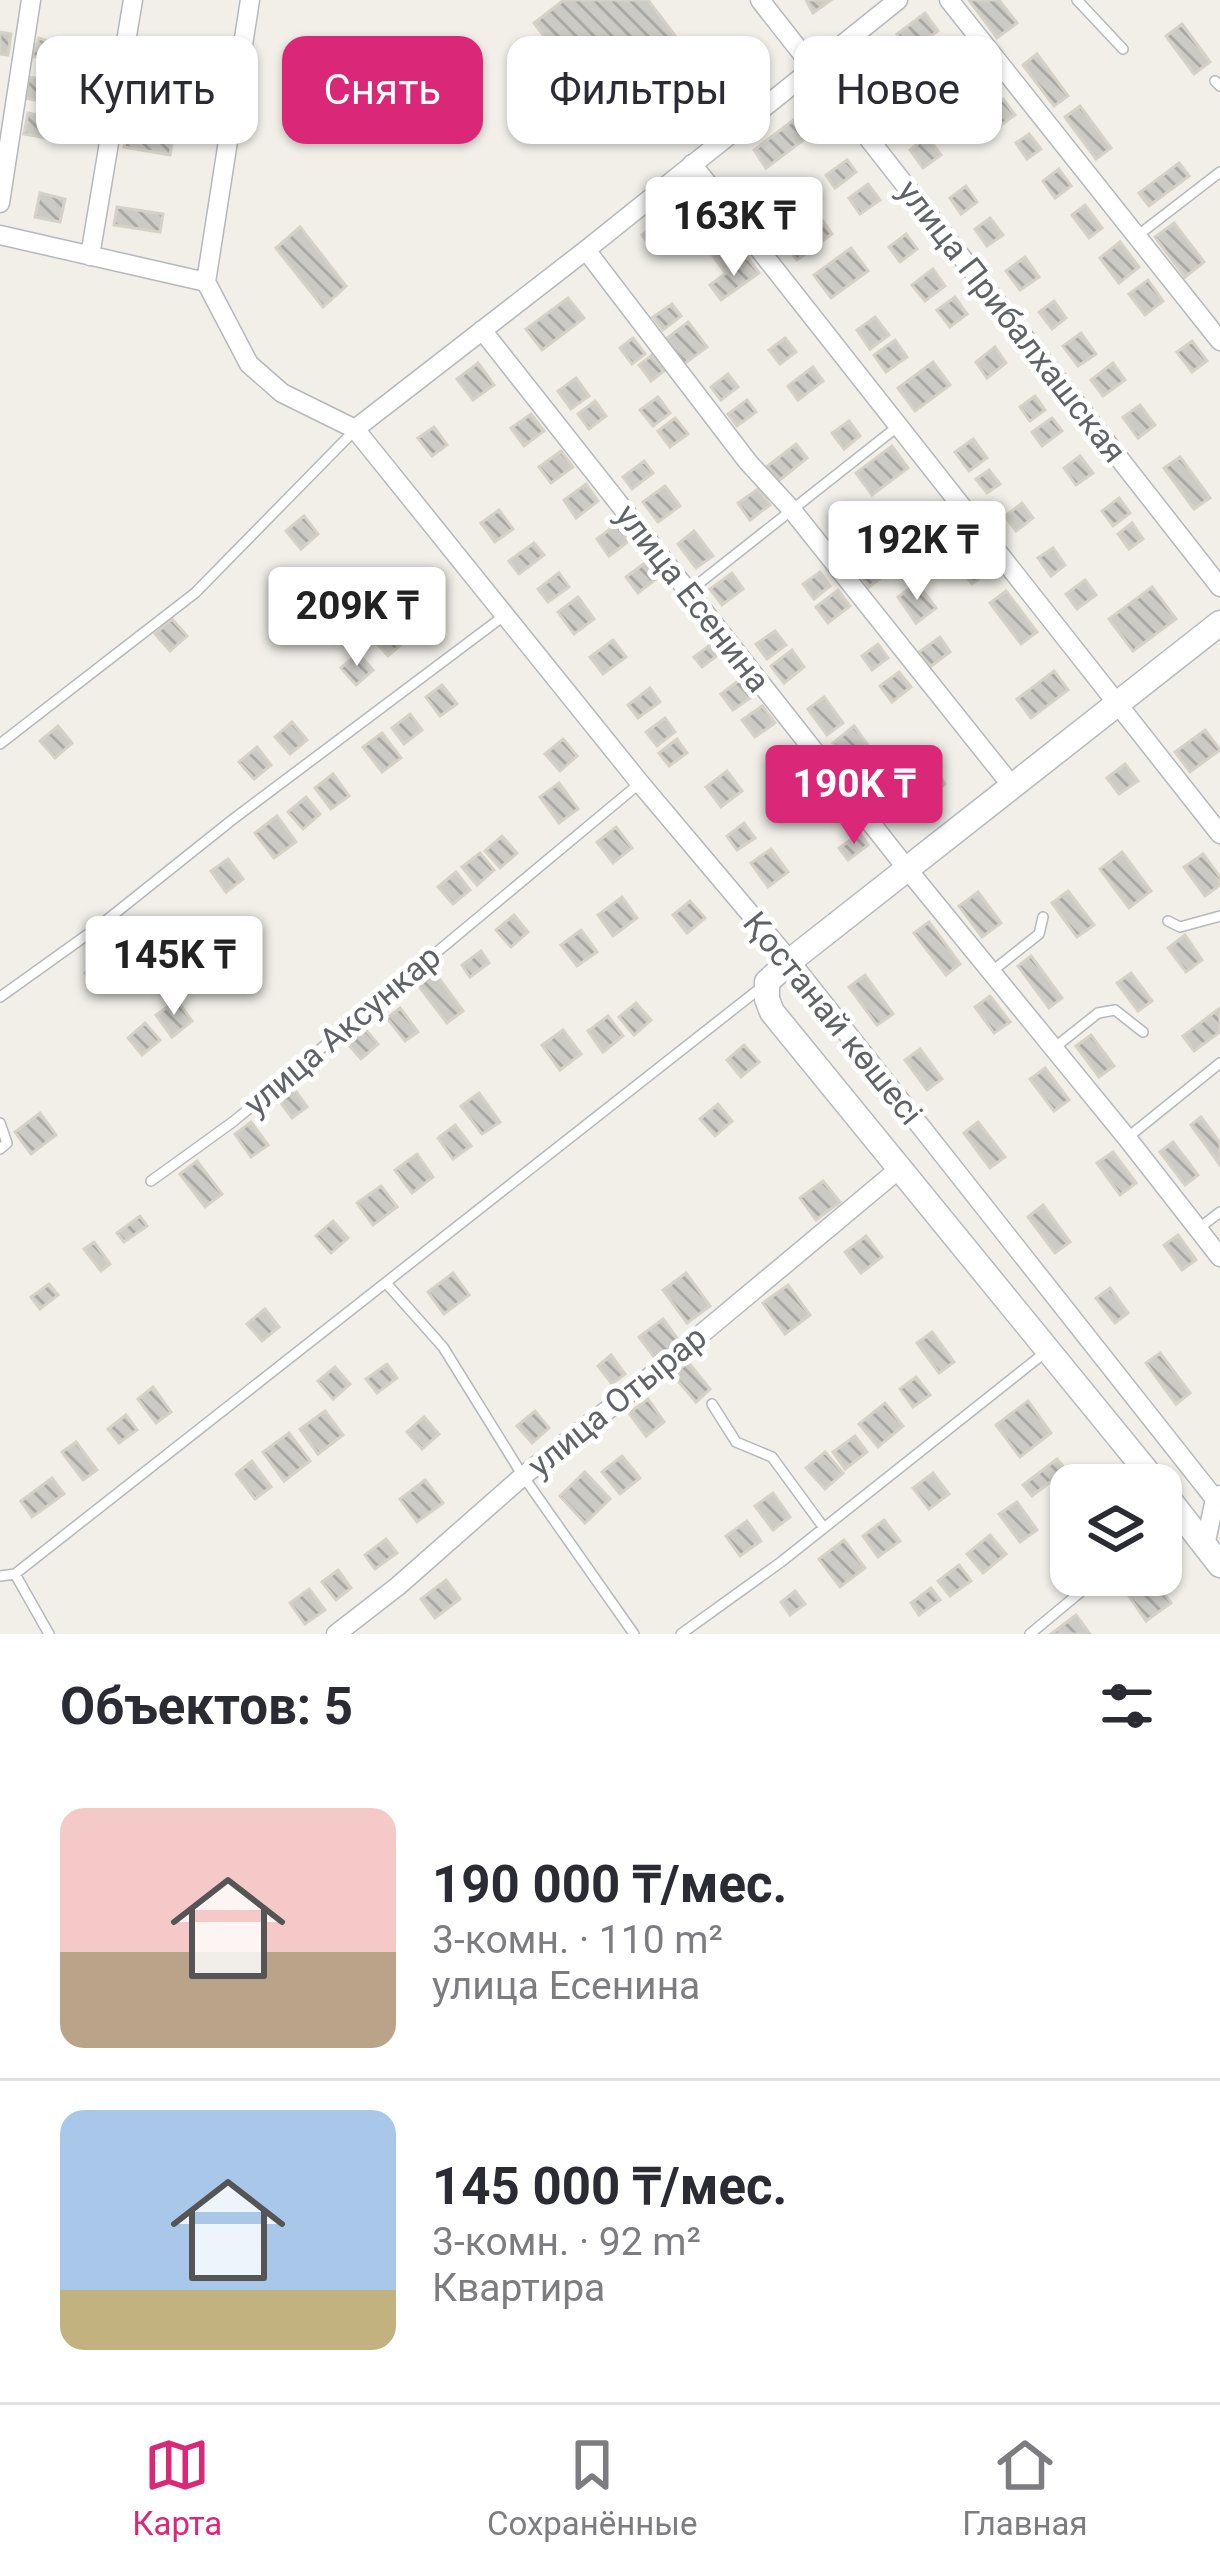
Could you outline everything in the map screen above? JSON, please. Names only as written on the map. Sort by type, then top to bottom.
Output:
[{"type":"street","points":[[0,203],[31,0]]},
{"type":"street","points":[[90,256],[133,0]]},
{"type":"street","points":[[250,0],[206,282],[249,364],[282,393],[355,429],[794,82]]},
{"type":"street","name":"улица Прибалхашская","points":[[760,0],[794,43]]},
{"type":"street","points":[[852,36],[898,0]]},
{"type":"street","points":[[949,0],[1220,341]]},
{"type":"street","name":"улица Прибалхашская","points":[[873,144],[1220,586]]},
{"type":"street","points":[[692,164],[1220,834]]},
{"type":"street","points":[[0,236],[206,282]]},
{"type":"street","points":[[586,250],[748,462],[792,510],[1012,786]]},
{"type":"street","name":"улица Есенина","points":[[482,330],[1220,1257]]},
{"type":"street","name":"Қостанай көшесі","points":[[355,429],[790,961],[1218,1497]]},
{"type":"street","points":[[1140,1464],[772,1012],[767,982],[1220,623]]},
{"type":"street","name":"улица Отырар","points":[[336,1634],[899,1169]]},
{"type":"street","points":[[1212,1555],[1218,1497]]},
{"type":"street","points":[[1182,1529],[1212,1555]]},
{"type":"lane","points":[[1077,0],[1123,49]]},
{"type":"lane","points":[[1137,236],[1220,172]]},
{"type":"lane","points":[[688,592],[897,427]]},
{"type":"lane","points":[[0,744],[194,593],[355,429]]},
{"type":"lane","points":[[0,998],[505,615]]},
{"type":"lane","name":"улица Аксункар","points":[[151,1181],[234,1121],[640,783]]},
{"type":"lane","points":[[1168,921],[1180,927],[1220,916]]},
{"type":"lane","points":[[992,972],[1039,934],[1043,917]]},
{"type":"lane","points":[[0,1576],[14,1574],[767,982]]},
{"type":"lane","points":[[1054,1048],[1098,1012],[1115,1010],[1143,1032]]},
{"type":"lane","points":[[1127,1138],[1220,1063]]},
{"type":"lane","points":[[0,1123],[7,1143],[0,1149]]},
{"type":"lane","points":[[1198,1229],[1220,1212]]},
{"type":"lane","points":[[386,1283],[442,1347],[523,1477],[634,1634]]},
{"type":"lane","points":[[681,1634],[1047,1352]]},
{"type":"lane","points":[[712,1405],[736,1442],[772,1457],[824,1528]]},
{"type":"lane","points":[[14,1574],[49,1634]]},
{"type":"lane","points":[[1030,1634],[1076,1596]]},
{"type":"building","points":[[564,0],[648,0],[675,36],[544,36],[534,23]]},
{"type":"building","points":[[806,0],[831,0],[813,13]]},
{"type":"building","points":[[969,0],[999,0],[1017,23],[996,36]]},
{"type":"building","points":[[925,13],[938,31],[931,36],[897,34]]},
{"type":"building","points":[[1182,24],[1210,62],[1194,74],[1166,36]]},
{"type":"building","points":[[0,32],[11,34],[8,55],[0,54]]},
{"type":"building","points":[[1037,54],[1068,96],[1054,106],[1023,65]]},
{"type":"building","points":[[29,77],[36,78],[36,100],[25,98]]},
{"type":"building","points":[[1002,100],[1015,115],[1002,124]]},
{"type":"building","points":[[1080,106],[1111,148],[1096,159],[1065,117]]},
{"type":"building","points":[[28,113],[36,115],[36,136],[24,134]]},
{"type":"building","points":[[794,120],[794,144],[798,144],[766,168],[754,150],[770,144],[770,138]]},
{"type":"building","points":[[1029,134],[1041,149],[1027,159],[1016,143]]},
{"type":"building","points":[[125,144],[172,144],[170,155]]},
{"type":"building","points":[[917,144],[933,144],[941,155],[923,168],[910,150]]},
{"type":"building","points":[[847,160],[856,172],[835,188],[826,175]]},
{"type":"building","points":[[1179,163],[1189,176],[1149,206],[1139,193]]},
{"type":"building","points":[[1059,169],[1071,186],[1055,198],[1043,181]]},
{"type":"building","points":[[868,184],[880,200],[860,214],[849,198]]},
{"type":"building","points":[[966,186],[977,202],[961,214],[950,198]]},
{"type":"building","points":[[40,193],[65,199],[60,222],[35,217]]},
{"type":"building","points":[[685,203],[699,221],[656,253],[642,235]]},
{"type":"building","points":[[1085,205],[1102,228],[1089,238],[1072,215]]},
{"type":"building","points":[[117,207],[163,214],[160,232],[114,225]]},
{"type":"building","points":[[788,209],[798,222],[782,234],[772,221]]},
{"type":"building","points":[[990,218],[1003,235],[987,246],[975,229]]},
{"type":"building","points":[[823,221],[832,234],[797,260],[787,247]]},
{"type":"building","points":[[1174,223],[1204,262],[1185,277],[1155,237]]},
{"type":"building","points":[[300,227],[346,286],[323,307],[276,248]]},
{"type":"building","points":[[906,234],[917,249],[900,262],[889,247]]},
{"type":"building","points":[[1120,242],[1139,267],[1119,283],[1100,258]]},
{"type":"building","points":[[730,243],[742,258],[724,271],[713,256]]},
{"type":"building","points":[[851,248],[868,271],[831,298],[814,275]]},
{"type":"building","points":[[747,257],[759,273],[721,300],[710,285]]},
{"type":"building","points":[[1025,257],[1039,277],[1020,290],[1006,271]]},
{"type":"building","points":[[933,269],[945,286],[925,301],[912,285]]},
{"type":"building","points":[[1148,280],[1163,301],[1145,315],[1129,294]]},
{"type":"building","points":[[955,297],[967,314],[950,327],[937,310]]},
{"type":"building","points":[[568,298],[584,318],[542,350],[526,329]]},
{"type":"building","points":[[1054,301],[1066,318],[1052,329],[1039,312]]},
{"type":"building","points":[[672,304],[681,316],[663,330],[653,317]]},
{"type":"building","points":[[875,317],[889,335],[870,349],[857,330]]},
{"type":"building","points":[[688,322],[707,347],[684,364],[666,339]]},
{"type":"building","points":[[1081,333],[1096,354],[1078,366],[1063,346]]},
{"type":"building","points":[[633,338],[645,354],[632,364],[620,348]]},
{"type":"building","points":[[785,338],[796,352],[780,364],[769,350]]},
{"type":"building","points":[[895,340],[907,357],[886,372],[874,355]]},
{"type":"building","points":[[1192,341],[1207,361],[1192,372],[1177,352]]},
{"type":"building","points":[[995,347],[1006,363],[987,378],[976,362]]},
{"type":"building","points":[[652,355],[664,371],[651,381],[639,365]]},
{"type":"building","points":[[933,362],[950,385],[915,411],[898,388]]},
{"type":"building","points":[[478,363],[494,385],[473,400],[457,379]]},
{"type":"building","points":[[1113,363],[1125,380],[1103,396],[1091,380]]},
{"type":"building","points":[[813,367],[823,381],[798,400],[788,386]]},
{"type":"building","points":[[728,374],[738,387],[721,400],[711,387]]},
{"type":"building","points":[[576,378],[589,396],[571,409],[558,391]]},
{"type":"building","points":[[1035,396],[1045,410],[1030,421],[1020,407]]},
{"type":"building","points":[[658,397],[670,413],[653,426],[640,410]]},
{"type":"building","points":[[747,400],[756,412],[737,426],[728,414]]},
{"type":"building","points":[[595,401],[606,416],[589,429],[578,414]]},
{"type":"building","points":[[1140,405],[1155,425],[1138,438],[1123,417]]},
{"type":"building","points":[[531,414],[544,431],[524,446],[511,428]]},
{"type":"building","points":[[675,418],[688,434],[670,447],[658,431]]},
{"type":"building","points":[[1052,418],[1062,431],[1042,446],[1032,432]]},
{"type":"building","points":[[849,421],[860,436],[844,449],[832,433]]},
{"type":"building","points":[[434,427],[447,445],[432,456],[418,438]]},
{"type":"building","points":[[973,439],[987,458],[969,471],[955,452]]},
{"type":"building","points":[[796,444],[807,458],[776,483],[765,468]]},
{"type":"building","points":[[892,446],[908,468],[872,495],[856,473]]},
{"type":"building","points":[[561,451],[573,467],[551,483],[539,467]]},
{"type":"building","points":[[1080,456],[1093,473],[1076,485],[1064,468]]},
{"type":"building","points":[[1180,457],[1210,498],[1194,509],[1164,468]]},
{"type":"building","points":[[644,461],[653,473],[632,489],[623,477]]},
{"type":"building","points":[[989,470],[1000,484],[987,493],[976,479]]},
{"type":"building","points":[[586,484],[598,501],[576,518],[564,500]]},
{"type":"building","points":[[665,486],[680,506],[658,522],[643,502]]},
{"type":"building","points":[[758,489],[770,505],[750,520],[738,503]]},
{"type":"building","points":[[1119,498],[1130,513],[1113,526],[1102,511]]},
{"type":"building","points":[[1022,503],[1033,518],[1016,531],[1005,516]]},
{"type":"building","points":[[499,510],[513,529],[495,542],[481,523]]},
{"type":"building","points":[[304,516],[318,534],[301,549],[286,531]]},
{"type":"building","points":[[953,523],[989,571],[972,584],[936,536]]},
{"type":"building","points":[[1132,523],[1143,539],[1129,549],[1118,534]]},
{"type":"building","points":[[617,524],[629,541],[609,556],[597,539]]},
{"type":"building","points":[[694,531],[713,556],[696,568],[678,544]]},
{"type":"building","points":[[857,539],[870,556],[853,569],[840,552]]},
{"type":"building","points":[[534,543],[544,555],[519,574],[509,561]]},
{"type":"building","points":[[1053,548],[1065,565],[1051,576],[1038,558]]},
{"type":"building","points":[[649,560],[660,576],[638,593],[626,577]]},
{"type":"building","points":[[876,560],[886,574],[869,587],[859,573]]},
{"type":"building","points":[[820,572],[830,586],[814,599],[803,584]]},
{"type":"building","points":[[559,573],[569,587],[548,602],[538,589]]},
{"type":"building","points":[[732,573],[743,589],[722,605],[710,589]]},
{"type":"building","points":[[1085,580],[1096,595],[1077,609],[1066,594]]},
{"type":"building","points":[[917,583],[936,608],[916,623],[898,597]]},
{"type":"building","points":[[1152,587],[1176,619],[1133,651],[1109,619]]},
{"type":"building","points":[[838,590],[850,606],[828,623],[816,607]]},
{"type":"building","points":[[1006,591],[1037,632],[1021,644],[990,603]]},
{"type":"building","points":[[578,597],[594,619],[574,634],[558,612]]},
{"type":"building","points":[[172,619],[187,636],[170,651],[155,634]]},
{"type":"building","points":[[390,624],[405,641],[388,656],[373,639]]},
{"type":"building","points":[[775,631],[786,645],[767,659],[756,644]]},
{"type":"building","points":[[940,637],[950,652],[930,667],[919,652]]},
{"type":"building","points":[[613,640],[626,657],[603,674],[590,657]]},
{"type":"building","points":[[878,644],[888,658],[872,670],[862,656]]},
{"type":"building","points":[[710,645],[718,655],[702,667],[694,657]]},
{"type":"building","points":[[792,650],[804,667],[784,683],[771,666]]},
{"type":"building","points":[[358,653],[373,670],[356,685],[341,668]]},
{"type":"building","points":[[1054,671],[1068,690],[1031,718],[1017,699]]},
{"type":"building","points":[[899,672],[911,687],[892,702],[880,686]]},
{"type":"building","points":[[741,679],[753,696],[733,710],[721,694]]},
{"type":"building","points":[[442,685],[457,704],[440,716],[426,697]]},
{"type":"building","points":[[650,688],[660,702],[638,718],[628,705]]},
{"type":"building","points":[[824,697],[843,723],[827,735],[808,709]]},
{"type":"building","points":[[762,706],[775,723],[755,737],[742,720]]},
{"type":"building","points":[[410,714],[422,730],[404,744],[392,728]]},
{"type":"building","points":[[665,718],[675,732],[657,746],[646,732]]},
{"type":"building","points":[[292,722],[307,740],[290,754],[275,737]]},
{"type":"building","points":[[58,726],[72,743],[55,758],[40,741]]},
{"type":"building","points":[[854,726],[867,744],[845,760],[833,743]]},
{"type":"building","points":[[1205,730],[1220,750],[1190,772],[1175,752]]},
{"type":"building","points":[[382,733],[401,758],[382,772],[363,747]]},
{"type":"building","points":[[563,739],[577,756],[560,771],[545,754]]},
{"type":"building","points":[[677,739],[687,753],[669,766],[659,753]]},
{"type":"building","points":[[257,747],[271,765],[254,779],[239,762]]},
{"type":"building","points":[[795,751],[806,766],[790,777],[780,763]]},
{"type":"building","points":[[1125,764],[1138,781],[1119,794],[1107,778]]},
{"type":"building","points":[[932,766],[945,784],[910,810],[896,792]]},
{"type":"building","points":[[727,771],[742,791],[721,807],[706,787]]},
{"type":"building","points":[[333,774],[349,796],[331,809],[315,788]]},
{"type":"building","points":[[559,783],[578,809],[559,823],[540,797]]},
{"type":"building","points":[[823,785],[837,804],[821,816],[807,797]]},
{"type":"building","points":[[306,797],[320,814],[303,829],[288,812]]},
{"type":"building","points":[[277,816],[296,842],[274,858],[255,833]]},
{"type":"building","points":[[744,823],[755,838],[737,850],[727,836]]},
{"type":"building","points":[[616,827],[632,848],[613,863],[597,842]]},
{"type":"building","points":[[860,833],[868,845],[848,860],[839,848]]},
{"type":"building","points":[[502,836],[517,853],[500,868],[485,851]]},
{"type":"building","points":[[771,849],[788,872],[768,887],[751,863]]},
{"type":"building","points":[[1122,852],[1151,891],[1129,908],[1100,869]]},
{"type":"building","points":[[480,853],[494,870],[477,885],[462,867]]},
{"type":"building","points":[[1203,854],[1220,877],[1220,885],[1205,896],[1184,867]]},
{"type":"building","points":[[228,859],[243,879],[226,892],[211,871]]},
{"type":"building","points":[[456,872],[470,890],[453,904],[438,887]]},
{"type":"building","points":[[1068,891],[1094,925],[1077,937],[1052,903]]},
{"type":"building","points":[[978,892],[1001,923],[982,937],[959,906]]},
{"type":"building","points":[[622,897],[637,918],[613,936],[598,915]]},
{"type":"building","points":[[690,901],[705,918],[687,933],[673,915]]},
{"type":"building","points":[[514,915],[528,932],[511,947],[496,930]]},
{"type":"building","points":[[929,922],[960,964],[946,975],[914,933]]},
{"type":"building","points":[[581,930],[597,952],[577,966],[561,945]]},
{"type":"building","points":[[1185,935],[1202,960],[1186,972],[1168,948]]},
{"type":"building","points":[[117,947],[133,968],[120,977],[104,956]]},
{"type":"building","points":[[481,951],[489,963],[470,977],[462,965]]},
{"type":"building","points":[[1031,956],[1062,998],[1049,1008],[1018,966]]},
{"type":"building","points":[[98,963],[112,982],[99,992],[85,973]]},
{"type":"building","points":[[435,973],[463,1011],[447,1023],[418,985]]},
{"type":"building","points":[[1131,973],[1152,1001],[1138,1011],[1117,983]]},
{"type":"building","points":[[865,975],[893,1014],[877,1025],[849,987]]},
{"type":"building","points":[[990,996],[1010,1022],[994,1033],[975,1007]]},
{"type":"building","points":[[177,1000],[192,1021],[172,1037],[156,1015]]},
{"type":"building","points":[[636,1003],[651,1020],[634,1035],[619,1017]]},
{"type":"building","points":[[400,1008],[418,1032],[405,1041],[387,1018]]},
{"type":"building","points":[[1220,1008],[1220,1032],[1194,1051],[1183,1036]]},
{"type":"building","points":[[608,1016],[623,1036],[603,1052],[588,1031]]},
{"type":"building","points":[[145,1023],[160,1040],[142,1055],[128,1038]]},
{"type":"building","points":[[363,1027],[378,1044],[361,1059],[346,1042]]},
{"type":"building","points":[[563,1030],[581,1054],[560,1070],[542,1045]]},
{"type":"building","points":[[1091,1035],[1114,1066],[1099,1077],[1076,1046]]},
{"type":"building","points":[[744,1045],[759,1062],[741,1077],[727,1060]]},
{"type":"building","points":[[920,1049],[942,1079],[927,1090],[905,1060]]},
{"type":"building","points":[[1045,1068],[1069,1100],[1054,1111],[1030,1079]]},
{"type":"building","points":[[293,1087],[307,1107],[292,1118],[278,1099]]},
{"type":"building","points":[[479,1093],[500,1122],[482,1134],[461,1106]]},
{"type":"building","points":[[718,1104],[732,1121],[715,1136],[700,1119]]},
{"type":"building","points":[[40,1113],[56,1135],[31,1154],[15,1132]]},
{"type":"building","points":[[1201,1117],[1220,1143],[1220,1165],[1191,1125]]},
{"type":"building","points":[[251,1122],[268,1145],[251,1157],[235,1134]]},
{"type":"building","points":[[978,1122],[1005,1157],[990,1168],[964,1133]]},
{"type":"building","points":[[455,1125],[471,1146],[453,1159],[438,1138]]},
{"type":"building","points":[[1173,1142],[1198,1175],[1185,1185],[1160,1152]]},
{"type":"building","points":[[1113,1152],[1136,1183],[1120,1195],[1097,1163]]},
{"type":"building","points":[[417,1154],[433,1177],[412,1193],[395,1170]]},
{"type":"building","points":[[197,1161],[222,1194],[205,1207],[180,1174]]},
{"type":"building","points":[[823,1181],[840,1202],[816,1220],[800,1198]]},
{"type":"building","points":[[381,1186],[397,1207],[373,1225],[357,1203]]},
{"type":"building","points":[[1043,1205],[1070,1242],[1055,1253],[1028,1217]]},
{"type":"building","points":[[140,1216],[147,1226],[124,1242],[117,1233]]},
{"type":"building","points":[[333,1221],[348,1238],[331,1253],[316,1236]]},
{"type":"building","points":[[1178,1235],[1196,1260],[1182,1270],[1164,1245]]},
{"type":"building","points":[[866,1236],[882,1257],[861,1273],[845,1252]]},
{"type":"building","points":[[94,1242],[110,1264],[101,1271],[84,1249]]},
{"type":"building","points":[[453,1273],[469,1295],[444,1314],[428,1292]]},
{"type":"building","points":[[686,1273],[710,1306],[687,1323],[663,1290]]},
{"type":"building","points":[[49,1284],[58,1295],[40,1309],[31,1297]]},
{"type":"building","points":[[788,1285],[810,1315],[785,1334],[763,1303]]},
{"type":"building","points":[[1110,1288],[1128,1313],[1115,1323],[1096,1298]]},
{"type":"building","points":[[265,1309],[279,1327],[262,1341],[247,1324]]},
{"type":"building","points":[[663,1319],[682,1345],[658,1362],[639,1337]]},
{"type":"building","points":[[932,1332],[954,1362],[939,1373],[917,1343]]},
{"type":"building","points":[[1160,1353],[1190,1393],[1176,1404],[1146,1363]]},
{"type":"building","points":[[611,1355],[625,1374],[612,1384],[598,1366]]},
{"type":"building","points":[[688,1362],[710,1389],[696,1402],[673,1375]]},
{"type":"building","points":[[387,1364],[397,1378],[377,1393],[366,1379]]},
{"type":"building","points":[[335,1367],[350,1384],[333,1399],[318,1381]]},
{"type":"building","points":[[916,1377],[930,1395],[913,1407],[900,1389]]},
{"type":"building","points":[[153,1387],[171,1412],[156,1423],[138,1399]]},
{"type":"building","points":[[648,1399],[664,1422],[646,1436],[629,1413]]},
{"type":"building","points":[[1028,1401],[1051,1433],[1020,1457],[996,1425]]},
{"type":"building","points":[[885,1403],[903,1426],[878,1447],[859,1424]]},
{"type":"building","points":[[325,1411],[343,1435],[318,1454],[300,1429]]},
{"type":"building","points":[[535,1411],[549,1428],[532,1443],[517,1426]]},
{"type":"building","points":[[126,1415],[137,1430],[119,1443],[108,1429]]},
{"type":"building","points":[[424,1417],[439,1434],[422,1449],[407,1432]]},
{"type":"building","points":[[289,1433],[310,1461],[284,1481],[263,1452]]},
{"type":"building","points":[[855,1436],[867,1452],[845,1469],[833,1452]]},
{"type":"building","points":[[76,1442],[97,1470],[83,1480],[62,1452]]},
{"type":"building","points":[[825,1452],[843,1473],[825,1489],[806,1468]]},
{"type":"building","points":[[622,1456],[640,1478],[620,1494],[602,1472]]},
{"type":"building","points":[[252,1461],[271,1487],[255,1499],[236,1474]]},
{"type":"building","points":[[1050,1464],[1050,1482],[1032,1496],[1023,1485]]},
{"type":"building","points":[[585,1472],[610,1499],[585,1523],[560,1496]]},
{"type":"building","points":[[933,1473],[949,1494],[929,1509],[913,1488]]},
{"type":"building","points":[[52,1478],[64,1494],[32,1517],[21,1501]]},
{"type":"building","points":[[425,1480],[443,1503],[417,1522],[400,1499]]},
{"type":"building","points":[[773,1493],[790,1517],[773,1530],[755,1506]]},
{"type":"building","points":[[1017,1502],[1037,1530],[1020,1542],[999,1514]]},
{"type":"building","points":[[884,1520],[900,1541],[878,1557],[863,1536]]},
{"type":"building","points":[[747,1521],[761,1541],[740,1556],[726,1536]]},
{"type":"building","points":[[990,1535],[1006,1554],[983,1573],[967,1554]]},
{"type":"building","points":[[386,1539],[397,1553],[375,1569],[365,1555]]},
{"type":"building","points":[[844,1540],[865,1568],[840,1587],[819,1559]]},
{"type":"building","points":[[959,1565],[971,1581],[950,1596],[938,1581]]},
{"type":"building","points":[[338,1570],[351,1588],[336,1600],[322,1582]]},
{"type":"building","points":[[446,1580],[460,1599],[435,1618],[421,1599]]},
{"type":"building","points":[[931,1588],[940,1600],[919,1615],[911,1603]]},
{"type":"building","points":[[309,1589],[325,1610],[305,1624],[290,1603]]},
{"type":"building","points":[[795,1591],[805,1604],[790,1615],[781,1602]]},
{"type":"building","points":[[1129,1596],[1166,1596],[1171,1603],[1146,1621]]},
{"type":"building","points":[[1076,1615],[1090,1634],[1051,1634]]}]
